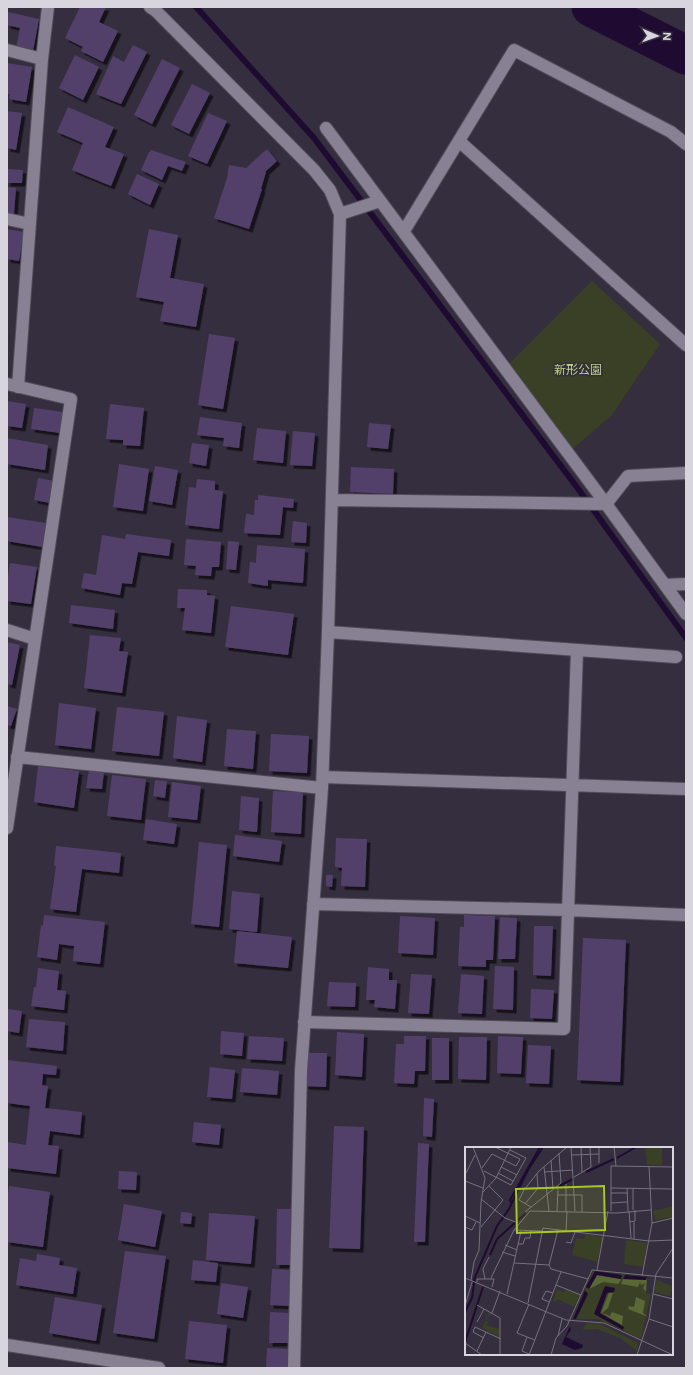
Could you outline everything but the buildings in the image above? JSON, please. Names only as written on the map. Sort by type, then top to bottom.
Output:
[{"type":"street","points":[[7,828],[71,398],[12,385],[30,224],[42,59],[48,7]]},
{"type":"street","points":[[155,8],[314,170],[330,190],[340,214],[328,632],[322,783],[301,1070],[294,1368]]},
{"type":"street","points":[[7,50],[42,59]]},
{"type":"street","points":[[404,231],[514,50],[671,132],[686,144]]},
{"type":"street","points":[[326,128],[404,231],[686,614]]},
{"type":"street","points":[[459,141],[686,344]]},
{"type":"street","points":[[340,214],[380,201]]},
{"type":"street","points":[[7,219],[30,224]]},
{"type":"street","points":[[606,504],[628,476],[686,472]]},
{"type":"street","points":[[332,500],[606,504]]},
{"type":"street","points":[[665,585],[686,584]]},
{"type":"street","points":[[7,630],[34,639]]},
{"type":"street","points":[[328,632],[676,657]]},
{"type":"street","points":[[304,1022],[564,1029],[577,650]]},
{"type":"street","points":[[17,757],[322,783],[572,785],[686,788]]},
{"type":"street","points":[[313,904],[568,910],[686,915]]},
{"type":"street","points":[[7,1345],[159,1368]]},
{"type":"green space","name":"新形公園","points":[[592,281],[660,344],[612,415],[568,453],[505,368]]},
{"type":"waterway","points":[[196,7],[314,138],[579,490],[686,638]]},
{"type":"waterway","points":[[591,7],[686,55]]}]
